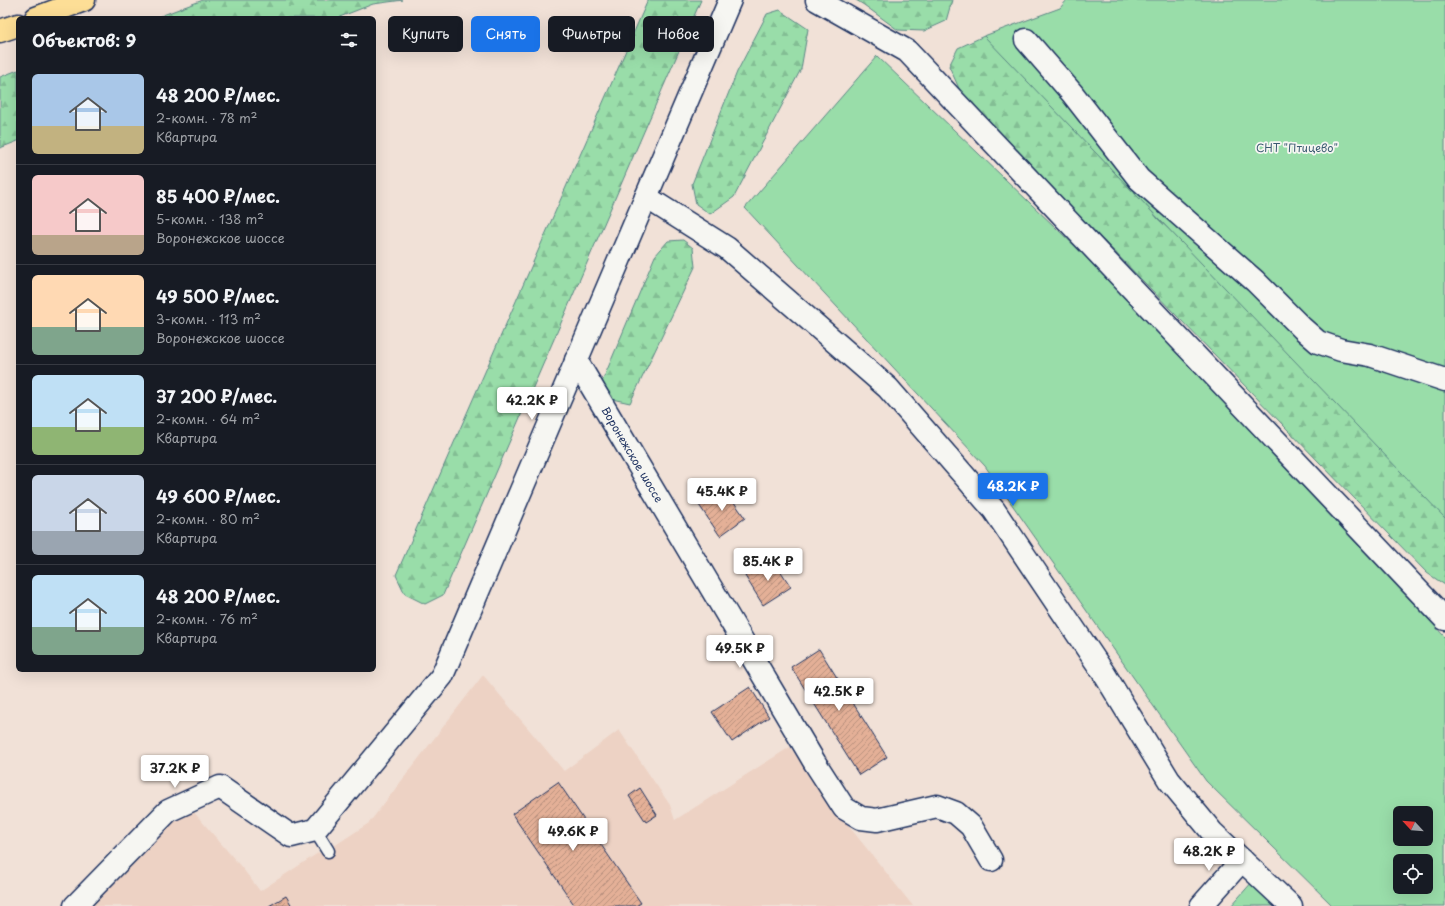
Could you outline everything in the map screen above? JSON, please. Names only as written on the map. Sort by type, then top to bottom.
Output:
[{"type":"main road","points":[[41,16],[84,0]]},
{"type":"main road","points":[[0,31],[16,26]]},
{"type":"street","points":[[75,906],[168,811],[220,787],[291,836],[315,830],[442,676],[730,0]]},
{"type":"street","points":[[817,0],[907,51],[1445,619]]},
{"type":"street","points":[[1026,40],[1072,93],[1138,179],[1255,282],[1318,342],[1341,350],[1370,355],[1445,380]]},
{"type":"street","points":[[646,197],[727,248],[888,388],[994,510],[1105,675],[1169,780],[1212,832],[1291,906]]},
{"type":"street","name":"Воронежское шоссе","points":[[576,360],[811,756],[844,808],[861,818],[877,820],[937,806],[956,814],[971,826],[991,860]]},
{"type":"street","points":[[1422,594],[1445,598]]},
{"type":"street","points":[[1201,906],[1242,860]]},
{"type":"lane","points":[[315,830],[328,850]]},
{"type":"shaded area","points":[[483,675],[564,771],[619,730],[670,805],[675,820],[790,747],[823,794],[913,906],[89,906],[167,823],[192,810],[260,891],[318,853],[328,850],[369,823]]},
{"type":"green space","points":[[203,0],[403,0],[373,4],[342,16],[160,16]]},
{"type":"green space","points":[[648,0],[701,0],[694,16],[643,16],[643,52],[678,52],[443,595],[425,604],[405,594],[396,575],[625,52],[635,52],[635,30]]},
{"type":"green space","points":[[856,0],[952,0],[946,21],[924,31],[898,30]]},
{"type":"green space","name":"СНТ \"Птицево\"","points":[[1067,0],[1445,0],[1445,518],[984,36],[1060,8]]},
{"type":"green space","points":[[780,10],[808,29],[801,69],[734,197],[710,214],[696,204],[692,184],[737,72],[767,14]]},
{"type":"green space","points":[[984,36],[1007,41],[1158,219],[1345,393],[1445,500],[1445,585],[1427,573],[962,95],[949,66],[958,48]]},
{"type":"green space","points":[[877,56],[1081,252],[1445,637],[1445,906],[1333,906],[1206,781],[985,466],[745,208]]},
{"type":"green space","points":[[16,71],[16,142],[0,148],[0,77]]},
{"type":"green space","points":[[683,240],[693,248],[695,267],[630,403],[612,399],[602,382],[655,256],[668,241]]},
{"type":"green space","points":[[1253,881],[1278,906],[1231,906]]},
{"type":"building","points":[[724,488],[745,518],[720,536],[699,505]]},
{"type":"building","points":[[772,558],[791,587],[763,605],[745,576]]},
{"type":"building","points":[[819,649],[887,757],[859,775],[791,667]]},
{"type":"building","points":[[750,687],[769,717],[732,742],[712,712]]},
{"type":"building","points":[[558,782],[641,903],[636,906],[575,906],[512,814]]},
{"type":"building","points":[[640,788],[657,815],[646,822],[629,796]]},
{"type":"building","points":[[286,896],[292,906],[269,906]]}]
